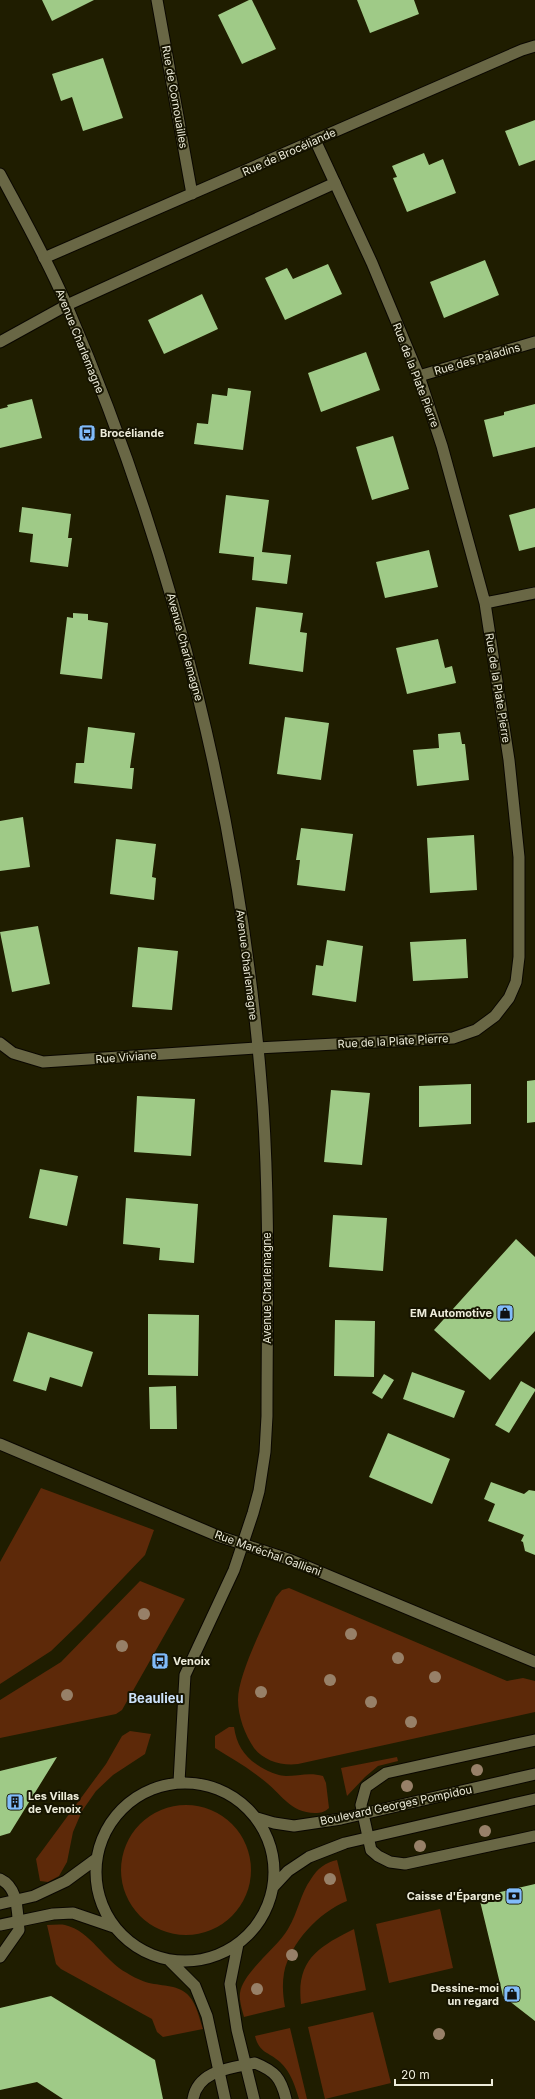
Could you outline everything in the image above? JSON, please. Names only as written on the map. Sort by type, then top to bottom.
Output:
[{"type":"street","name":"Rue de Cornouailles","points":[[157,0],[192,194]]},
{"type":"street","name":"Rue de Brocéliande","points":[[44,258],[535,46]]},
{"type":"street","name":"Rue de la Plate Pierre","points":[[257,1048],[453,1038],[476,1030],[495,1016],[509,998],[516,982],[519,957],[519,857],[509,760],[485,603],[442,446],[419,376],[372,263],[315,140]]},
{"type":"street","name":"Avenue Charlemagne","points":[[0,174],[67,305],[118,437],[167,579],[205,723],[250,967],[267,1175],[265,1452],[259,1491],[234,1570],[185,1675],[179,1782]]},
{"type":"street","points":[[0,342],[67,305],[335,183]]},
{"type":"street","name":"Rue des Paladins","points":[[419,376],[535,342]]},
{"type":"street","points":[[485,603],[535,594]]},
{"type":"street","name":"Rue Viviane","points":[[0,1043],[13,1053],[43,1062],[257,1048]]},
{"type":"street","name":"Rue Maréchal Gallieni","points":[[0,1444],[192,1523],[218,1536],[291,1560],[535,1662]]},
{"type":"street","points":[[535,1740],[386,1774],[366,1787],[361,1805],[371,1850],[378,1856],[390,1862],[405,1864],[535,1836]]},
{"type":"street","name":"Boulevard Georges Pompidou","points":[[257,1818],[274,1823],[294,1826],[363,1815],[535,1774]]},
{"type":"street","points":[[179,1782],[201,1783],[223,1790],[242,1801],[257,1818],[269,1838],[273,1856],[274,1886],[267,1908],[259,1921],[238,1944],[217,1955],[199,1960],[169,1960],[153,1956],[138,1948],[125,1939],[114,1927],[100,1902],[97,1888],[96,1859],[111,1821],[124,1806],[140,1794],[159,1786],[179,1782]]},
{"type":"street","points":[[274,1886],[288,1871],[309,1857],[345,1843],[535,1799]]},
{"type":"street","points":[[0,1904],[34,1896],[66,1881],[96,1859]]},
{"type":"street","points":[[0,1879],[9,1885],[14,1892],[19,1930],[0,1957]]},
{"type":"street","points":[[0,1925],[18,1920],[53,1914],[72,1913],[114,1927]]},
{"type":"street","points":[[238,1944],[230,1984],[237,2030],[254,2099]]},
{"type":"street","points":[[169,1960],[195,1986],[207,2016],[225,2099]]},
{"type":"street","points":[[193,2099],[200,2083],[209,2074],[255,2063],[275,2073],[282,2084],[286,2099]]},
{"type":"shaded area","points":[[41,1488],[154,1530],[145,1555],[81,1622],[51,1651],[0,1684],[0,1562]]},
{"type":"shaded area","points":[[140,1581],[185,1599],[122,1710],[116,1714],[0,1738],[0,1700],[61,1662]]},
{"type":"shaded area","points":[[289,1588],[507,1681],[523,1678],[535,1681],[535,1712],[298,1764],[274,1762],[268,1759],[258,1753],[245,1731],[238,1706],[239,1689],[242,1676],[253,1648],[276,1597],[282,1590]]},
{"type":"shaded area","points":[[229,1727],[234,1727],[238,1742],[245,1754],[255,1763],[268,1771],[284,1776],[309,1774],[323,1776],[326,1783],[329,1808],[317,1813],[299,1810],[286,1801],[269,1784],[215,1748],[215,1736]]},
{"type":"shaded area","points":[[130,1731],[151,1734],[145,1754],[113,1775],[96,1791],[82,1811],[73,1832],[67,1862],[59,1876],[48,1882],[40,1881],[36,1859],[106,1764],[122,1736]]},
{"type":"shaded area","points":[[397,1757],[398,1761],[378,1766],[347,1796],[341,1768]]},
{"type":"shaded area","points":[[192,1805],[217,1812],[232,1824],[244,1839],[250,1857],[250,1883],[244,1901],[232,1916],[217,1928],[199,1934],[180,1935],[155,1928],[140,1916],[128,1901],[122,1883],[121,1864],[128,1839],[140,1824],[155,1812],[173,1806]]},
{"type":"shaded area","points":[[337,1860],[347,1901],[336,1906],[316,1921],[299,1940],[292,1951],[283,1977],[285,2007],[244,2017],[240,2002],[242,1985],[247,1977],[288,1929],[304,1891],[313,1875],[326,1864]]},
{"type":"shaded area","points":[[440,1909],[453,1968],[389,1983],[376,1924]]},
{"type":"shaded area","points":[[47,1925],[65,1925],[74,1928],[90,1939],[111,1961],[129,1974],[146,1982],[170,1986],[185,1992],[194,2003],[203,2029],[163,2037],[157,2032],[152,2019],[61,1969],[56,1964]]},
{"type":"shaded area","points":[[354,1929],[366,1990],[301,2004],[300,1989],[302,1976],[312,1957],[330,1942]]},
{"type":"shaded area","points":[[373,2012],[391,2083],[325,2099],[308,2027]]},
{"type":"shaded area","points":[[290,2028],[307,2099],[299,2099],[287,2070],[280,2062],[259,2046],[255,2036]]},
{"type":"building","points":[[42,0],[94,0],[52,21]]},
{"type":"building","points":[[249,0],[252,0],[276,49],[242,64],[218,15]]},
{"type":"building","points":[[357,0],[414,0],[419,14],[370,33]]},
{"type":"building","points":[[103,58],[123,118],[83,131],[72,97],[61,101],[52,74]]},
{"type":"building","points":[[535,120],[535,160],[519,166],[505,131]]},
{"type":"building","points":[[424,153],[429,165],[443,159],[456,193],[407,212],[393,178],[397,177],[392,166]]},
{"type":"building","points":[[485,260],[499,295],[444,318],[430,282]]},
{"type":"building","points":[[328,264],[342,294],[285,320],[265,278],[287,268],[293,279]]},
{"type":"building","points":[[202,294],[218,329],[164,354],[148,320]]},
{"type":"building","points":[[366,352],[380,390],[321,412],[308,373]]},
{"type":"building","points":[[228,388],[251,391],[243,450],[194,444],[197,423],[208,424],[212,394],[227,396]]},
{"type":"building","points":[[32,399],[42,438],[0,448],[0,409],[8,407],[7,405]]},
{"type":"building","points":[[535,404],[535,447],[493,457],[484,420],[504,415],[504,412]]},
{"type":"building","points":[[393,436],[409,489],[372,500],[356,447]]},
{"type":"building","points":[[226,495],[269,500],[262,552],[291,555],[287,584],[252,580],[254,557],[219,553]]},
{"type":"building","points":[[22,507],[71,514],[68,538],[72,538],[68,567],[30,562],[33,534],[19,532]]},
{"type":"building","points":[[535,508],[535,547],[519,551],[509,515]]},
{"type":"building","points":[[429,550],[438,587],[385,598],[376,562]]},
{"type":"building","points":[[256,607],[303,613],[300,632],[307,633],[303,672],[249,664]]},
{"type":"building","points":[[73,613],[88,614],[88,620],[108,623],[102,679],[60,674],[67,617],[73,618]]},
{"type":"building","points":[[438,639],[445,668],[452,666],[456,683],[407,694],[396,648]]},
{"type":"building","points":[[285,717],[329,723],[321,780],[277,774]]},
{"type":"building","points":[[88,727],[135,733],[130,768],[134,768],[132,789],[74,783],[76,763],[84,763]]},
{"type":"building","points":[[460,732],[462,744],[465,744],[469,780],[417,786],[413,750],[439,748],[438,734]]},
{"type":"building","points":[[23,817],[30,867],[0,871],[0,821]]},
{"type":"building","points":[[301,828],[353,834],[345,891],[297,885],[300,860],[296,860]]},
{"type":"building","points":[[474,835],[477,890],[430,893],[427,838]]},
{"type":"building","points":[[116,839],[156,844],[152,877],[156,878],[154,900],[110,894]]},
{"type":"building","points":[[38,926],[50,984],[12,992],[0,932]]},
{"type":"building","points":[[466,939],[468,978],[413,981],[410,942]]},
{"type":"building","points":[[327,940],[363,946],[356,1002],[312,995],[316,965],[323,966]]},
{"type":"building","points":[[138,947],[178,951],[172,1010],[132,1007]]},
{"type":"building","points":[[535,1080],[535,1122],[527,1123],[527,1081]]},
{"type":"building","points":[[471,1084],[471,1124],[419,1127],[419,1086]]},
{"type":"building","points":[[331,1090],[370,1093],[362,1165],[324,1162]]},
{"type":"building","points":[[137,1096],[195,1099],[191,1156],[134,1152]]},
{"type":"building","points":[[40,1169],[78,1176],[67,1226],[29,1218]]},
{"type":"building","points":[[126,1198],[198,1204],[194,1263],[159,1260],[160,1248],[123,1244]]},
{"type":"building","points":[[333,1215],[387,1218],[383,1271],[329,1267]]},
{"type":"building","points":[[516,1239],[535,1257],[535,1331],[490,1380],[434,1330]]},
{"type":"building","points":[[148,1314],[199,1315],[198,1376],[148,1375]]},
{"type":"building","points":[[335,1320],[375,1321],[374,1377],[334,1376]]},
{"type":"building","points":[[28,1332],[93,1352],[82,1387],[50,1377],[46,1391],[13,1381]]},
{"type":"building","points":[[412,1372],[465,1391],[454,1418],[403,1399]]},
{"type":"building","points":[[384,1374],[394,1380],[382,1399],[372,1393]]},
{"type":"building","points":[[521,1381],[535,1389],[535,1391],[509,1433],[495,1425]]},
{"type":"building","points":[[176,1386],[177,1429],[150,1429],[149,1387]]},
{"type":"building","points":[[388,1433],[450,1459],[432,1504],[369,1477]]},
{"type":"building","points":[[491,1482],[524,1494],[529,1490],[535,1491],[535,1555],[525,1551],[523,1542],[521,1541],[524,1535],[488,1521],[495,1504],[484,1499]]},
{"type":"building","name":"Les Villas de Venoix","points":[[57,1757],[10,1833],[0,1836],[0,1771]]},
{"type":"building","points":[[535,1884],[535,2021],[503,1996],[479,1897]]},
{"type":"building","points":[[51,1996],[155,2060],[163,2099],[63,2099],[37,2082],[0,2090],[0,2008]]},
{"type":"place","name":"Brocéliande","points":[[87,433]]},
{"type":"place","name":"EM Automotive","points":[[505,1313]]},
{"type":"place","name":"Venoix","points":[[160,1661]]},
{"type":"place","name":"Les Villas de Venoix","points":[[15,1802]]},
{"type":"place","name":"Caisse d'Épargne","points":[[514,1896]]},
{"type":"place","name":"Dessine-moi un regard","points":[[512,1994]]},
{"type":"district","name":"Beaulieu","points":[[156,1698]]}]
